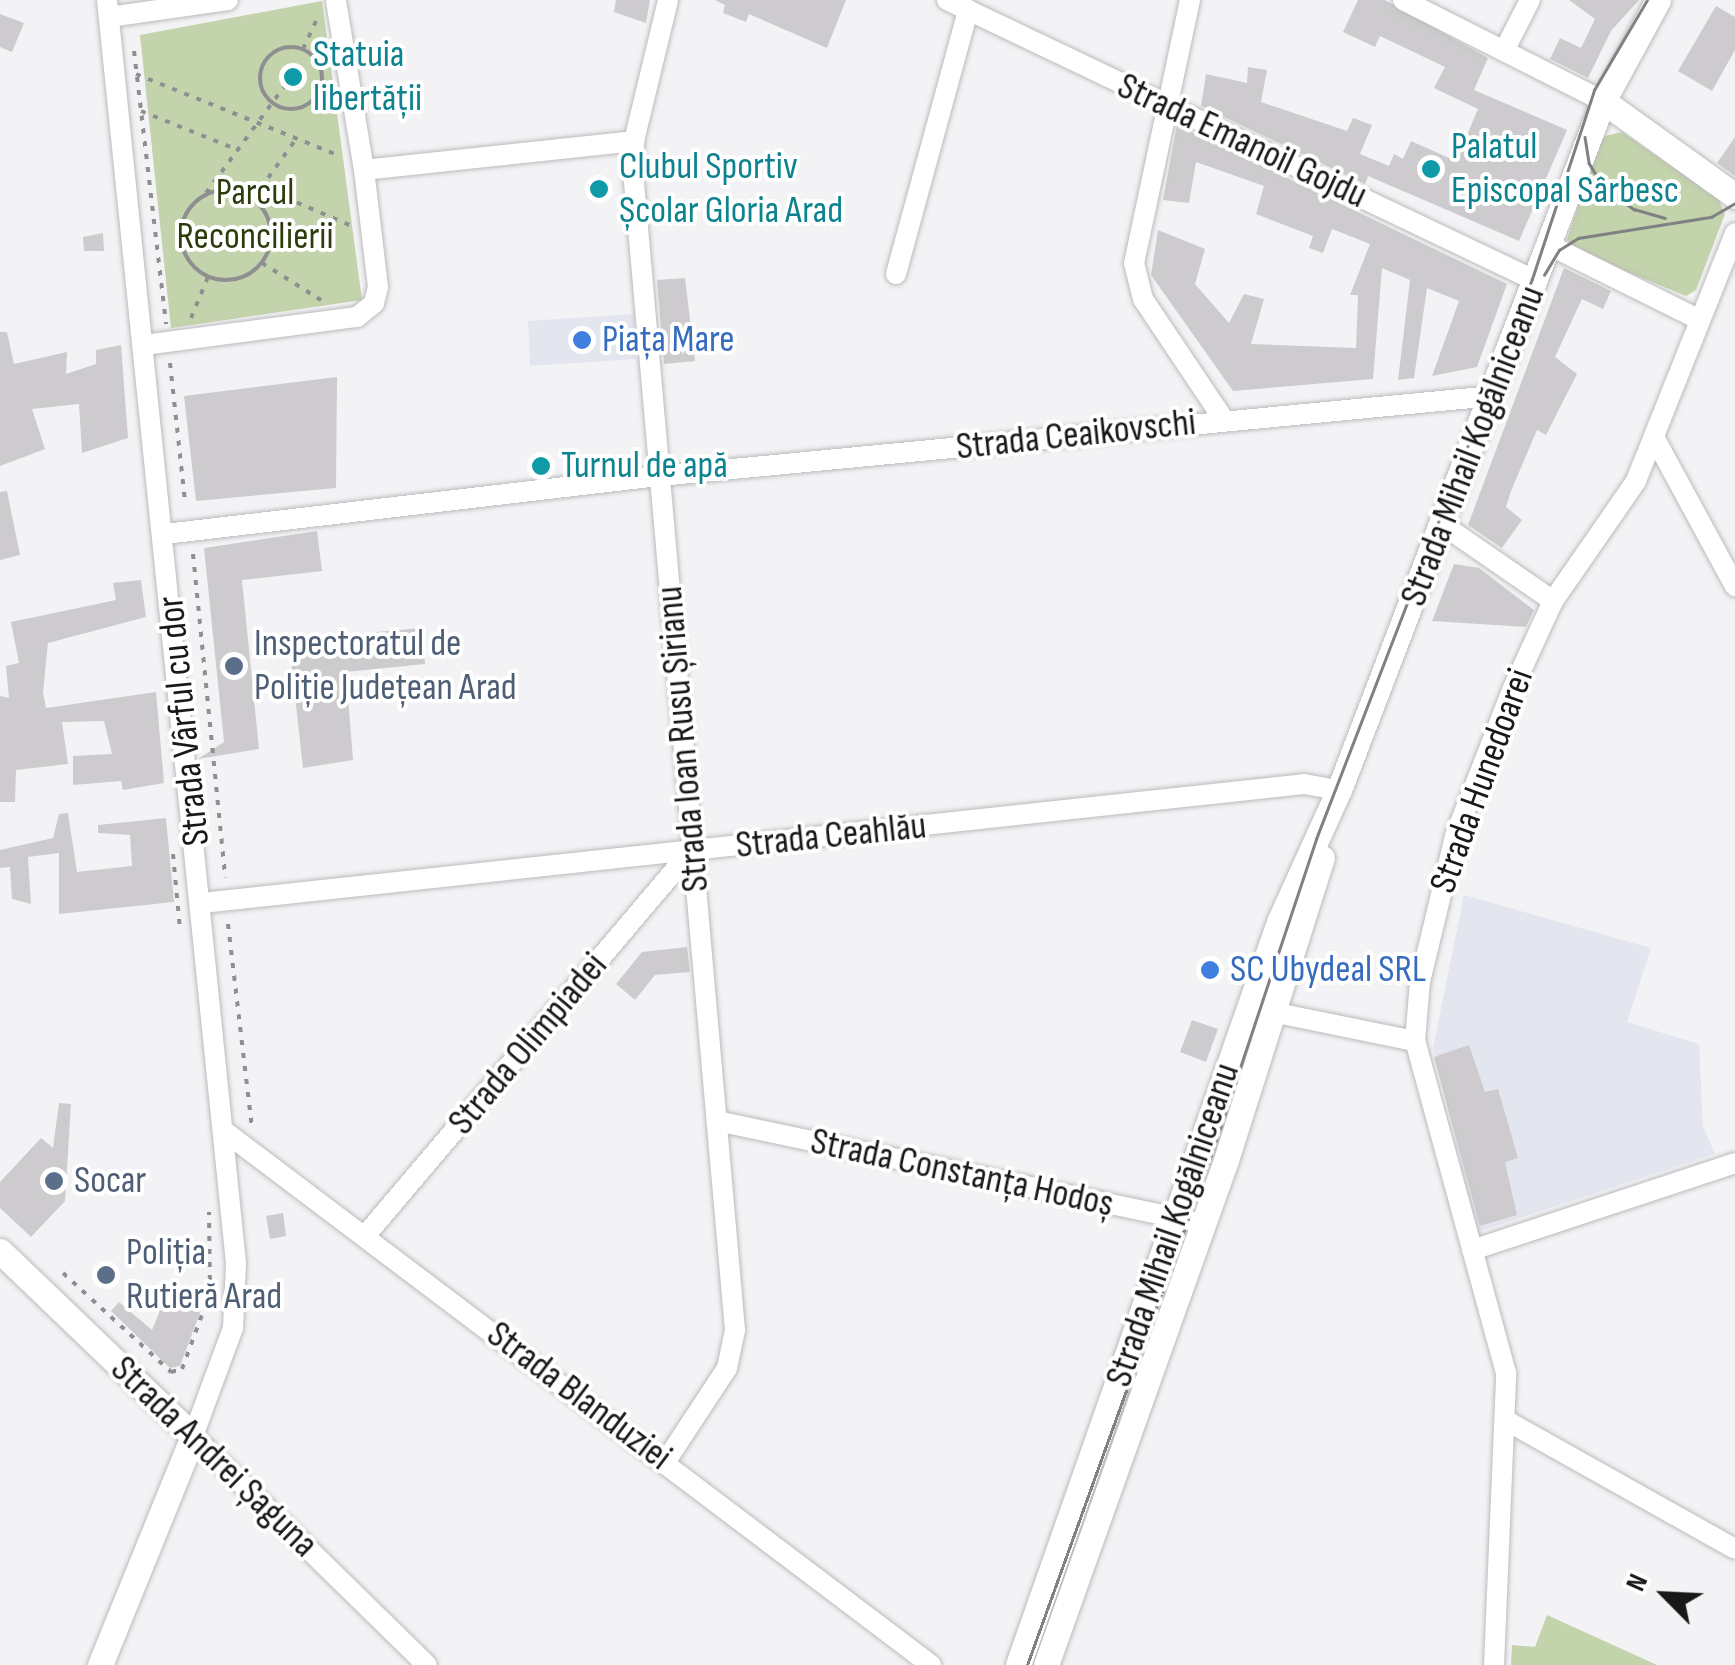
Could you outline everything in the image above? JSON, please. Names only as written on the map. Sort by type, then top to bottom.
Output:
[{"type":"main road","name":"Strada Mihail Kogălniceanu","points":[[1018,1665],[1279,922],[1339,790],[1603,101],[1658,0]]},
{"type":"main road","points":[[1603,101],[1735,196]]},
{"type":"main road","name":"Strada Mihail Kogălniceanu","points":[[1046,1665],[1203,1222],[1339,790]]},
{"type":"main road","name":"Strada Andrei Șaguna","points":[[0,1251],[193,1436]]},
{"type":"main road","points":[[100,1665],[193,1436]]},
{"type":"street","points":[[108,9],[228,0]]},
{"type":"street","points":[[144,346],[174,335],[350,318],[366,313],[378,287],[364,168],[336,0]]},
{"type":"street","name":"Strada Ioan Rusu Șirianu","points":[[666,1461],[734,1350],[722,1122],[691,851],[634,140],[668,0]]},
{"type":"street","name":"Strada Emanoil Gojdu","points":[[948,0],[1536,280]]},
{"type":"street","points":[[1190,0],[1135,280],[1224,420]]},
{"type":"street","points":[[1404,0],[1603,101]]},
{"type":"street","points":[[1504,51],[1530,0]]},
{"type":"street","name":"Strada Vârful cu dor","points":[[108,9],[202,903],[237,1301],[226,1352],[193,1436]]},
{"type":"street","points":[[896,274],[968,10]]},
{"type":"street","points":[[364,168],[634,140]]},
{"type":"street","name":"Strada Hunedoarei","points":[[1494,1665],[1506,1374],[1415,1040],[1420,982],[1454,836],[1553,601],[1622,504],[1654,437],[1735,234]]},
{"type":"street","points":[[1550,246],[1700,320]]},
{"type":"street","name":"Strada Ceaikovschi","points":[[165,534],[660,476],[1492,396]]},
{"type":"street","points":[[1654,437],[1735,586]]},
{"type":"street","points":[[1443,525],[1553,601]]},
{"type":"street","name":"Strada Ceahlău","points":[[202,903],[1304,784],[1339,790]]},
{"type":"street","name":"Strada Olimpiadei","points":[[364,1236],[691,851]]},
{"type":"street","points":[[1272,1012],[1415,1040]]},
{"type":"street","name":"Strada Constanța Hodoș","points":[[722,1122],[1203,1222]]},
{"type":"street","name":"Strada Blanduziei","points":[[224,1131],[666,1461],[931,1665]]},
{"type":"street","points":[[1472,1250],[1735,1163]]},
{"type":"street","points":[[1507,1422],[1735,1549]]},
{"type":"street","name":"Strada Andrei Șaguna","points":[[193,1436],[426,1665]]},
{"type":"path","points":[[302,49],[326,0]]},
{"type":"path","points":[[132,39],[174,335]]},
{"type":"path","points":[[278,49],[302,49],[321,68],[316,98],[299,109],[272,104],[260,84],[263,63],[278,49]]},
{"type":"path","points":[[136,74],[364,168]]},
{"type":"path","points":[[203,196],[222,190],[253,198],[271,235],[262,263],[237,280],[208,277],[181,243],[186,214],[284,87]]},
{"type":"path","points":[[141,111],[238,150]]},
{"type":"path","points":[[253,198],[296,138]]},
{"type":"path","points":[[261,187],[372,235]]},
{"type":"path","points":[[262,263],[350,318]]},
{"type":"path","points":[[174,335],[208,277]]},
{"type":"path","points":[[170,363],[184,502]]},
{"type":"path","points":[[193,554],[225,877]]},
{"type":"path","points":[[228,924],[252,1128]]},
{"type":"path","points":[[63,1272],[171,1372],[182,1369],[210,1292],[209,1207]]},
{"type":"shaded area","name":"Piața Mare","points":[[634,314],[636,359],[530,366],[528,321]]},
{"type":"shaded area","points":[[1464,895],[1651,948],[1627,1022],[1699,1044],[1703,1126],[1715,1154],[1477,1232],[1433,1048]]},
{"type":"green space","name":"Parcul Reconcilierii","points":[[322,1],[362,300],[171,328],[140,35]]},
{"type":"green space","points":[[1622,132],[1718,198],[1725,214],[1696,290],[1686,296],[1579,252],[1567,239],[1601,137]]},
{"type":"green space","points":[[1547,1615],[1657,1665],[1511,1665],[1512,1645],[1535,1647]]},
{"type":"building","points":[[616,0],[650,0],[646,23],[614,12]]},
{"type":"building","points":[[715,0],[846,0],[827,48],[749,14],[746,22],[723,13],[725,5]]},
{"type":"building","points":[[1358,0],[1385,0],[1488,58],[1474,90],[1567,130],[1519,241],[1368,176],[1365,184],[1201,106],[1206,74],[1247,83],[1248,67],[1267,70],[1261,102],[1347,131],[1353,118],[1372,125],[1360,154],[1389,166],[1394,154],[1403,159],[1411,141],[1456,161],[1478,109],[1434,88],[1445,67],[1380,36],[1375,47],[1343,32]]},
{"type":"building","points":[[1569,0],[1639,0],[1611,31],[1588,78],[1550,59],[1560,38],[1581,48],[1595,19]]},
{"type":"building","points":[[1716,6],[1735,17],[1735,50],[1712,91],[1678,71]]},
{"type":"building","points":[[0,14],[24,23],[12,52],[0,47]]},
{"type":"building","points":[[1177,125],[1507,284],[1477,367],[1432,376],[1459,301],[1427,288],[1414,378],[1398,380],[1410,280],[1382,268],[1373,379],[1233,391],[1151,275],[1158,230],[1205,249],[1195,284],[1229,323],[1244,294],[1264,299],[1251,344],[1356,348],[1358,295],[1350,295],[1370,244],[1332,229],[1323,253],[1309,248],[1313,236],[1256,214],[1264,186],[1196,162],[1189,203],[1163,200]]},
{"type":"building","points":[[1735,137],[1735,176],[1717,163]]},
{"type":"building","points":[[103,233],[104,251],[84,251],[83,237]]},
{"type":"building","points":[[1564,268],[1611,291],[1603,309],[1582,299],[1555,357],[1577,374],[1546,435],[1537,430],[1506,507],[1522,520],[1502,548],[1468,525]]},
{"type":"building","points":[[685,278],[695,361],[664,364],[657,280]]},
{"type":"building","points":[[0,332],[7,332],[14,364],[67,352],[66,374],[96,364],[96,350],[121,345],[128,438],[82,453],[79,404],[32,409],[45,449],[0,466]]},
{"type":"building","points":[[337,377],[336,488],[196,501],[184,396]]},
{"type":"building","points":[[7,491],[20,555],[0,560],[0,492]]},
{"type":"building","name":"Inspectoratul de Poliție Județean Arad","points":[[317,531],[322,571],[242,580],[259,749],[198,759],[224,742],[204,548]]},
{"type":"building","points":[[1454,564],[1479,568],[1534,610],[1526,627],[1432,621]]},
{"type":"building","points":[[141,580],[146,617],[48,643],[43,692],[46,708],[156,692],[164,783],[123,790],[121,781],[73,785],[73,756],[112,754],[104,721],[62,722],[68,764],[16,770],[15,802],[0,802],[0,696],[9,698],[6,666],[19,663],[11,622],[116,600],[113,583]]},
{"type":"building","points":[[421,628],[425,664],[346,672],[353,760],[303,768],[290,651],[309,649],[308,638]]},
{"type":"building","points":[[68,813],[77,872],[132,866],[130,835],[98,833],[98,825],[166,818],[174,902],[59,914],[59,853],[28,857],[31,904],[12,899],[10,867],[0,868],[0,850],[53,838],[59,814]]},
{"type":"building","points":[[687,947],[690,972],[655,975],[635,1000],[616,984],[642,952]]},
{"type":"building","points":[[1192,1020],[1218,1029],[1206,1062],[1180,1052]]},
{"type":"building","points":[[1469,1045],[1485,1092],[1498,1089],[1518,1158],[1505,1162],[1517,1215],[1480,1226],[1434,1057]]},
{"type":"building","points":[[59,1103],[71,1104],[65,1201],[31,1237],[0,1208],[0,1182],[41,1138],[53,1148]]},
{"type":"building","points":[[283,1213],[286,1236],[270,1239],[266,1216]]},
{"type":"building","points":[[171,1284],[204,1302],[180,1366],[170,1368],[111,1311],[119,1302],[152,1330]]},
{"type":"tram line","points":[[1027,1665],[1211,1155],[1316,839],[1532,279],[1594,90],[1647,0]]},
{"type":"tram line","points":[[1585,137],[1589,163],[1603,186],[1634,209],[1665,218]]},
{"type":"tram line","points":[[1544,275],[1559,250],[1578,238],[1711,217],[1735,203]]},
{"type":"place","name":"Statuia libertății","points":[[293,77]]},
{"type":"place","name":"Palatul Episcopal Sârbesc","points":[[1431,169]]},
{"type":"place","name":"Clubul Sportiv Școlar Gloria Arad","points":[[599,189]]},
{"type":"place","name":"Piața Mare","points":[[582,340]]},
{"type":"place","name":"Turnul de apă","points":[[541,466]]},
{"type":"place","name":"Inspectoratul de Poliție Județean Arad","points":[[234,666]]},
{"type":"place","name":"SC Ubydeal SRL","points":[[1210,970]]},
{"type":"place","name":"Socar","points":[[54,1181]]},
{"type":"place","name":"Poliția Rutieră Arad","points":[[106,1275]]}]
